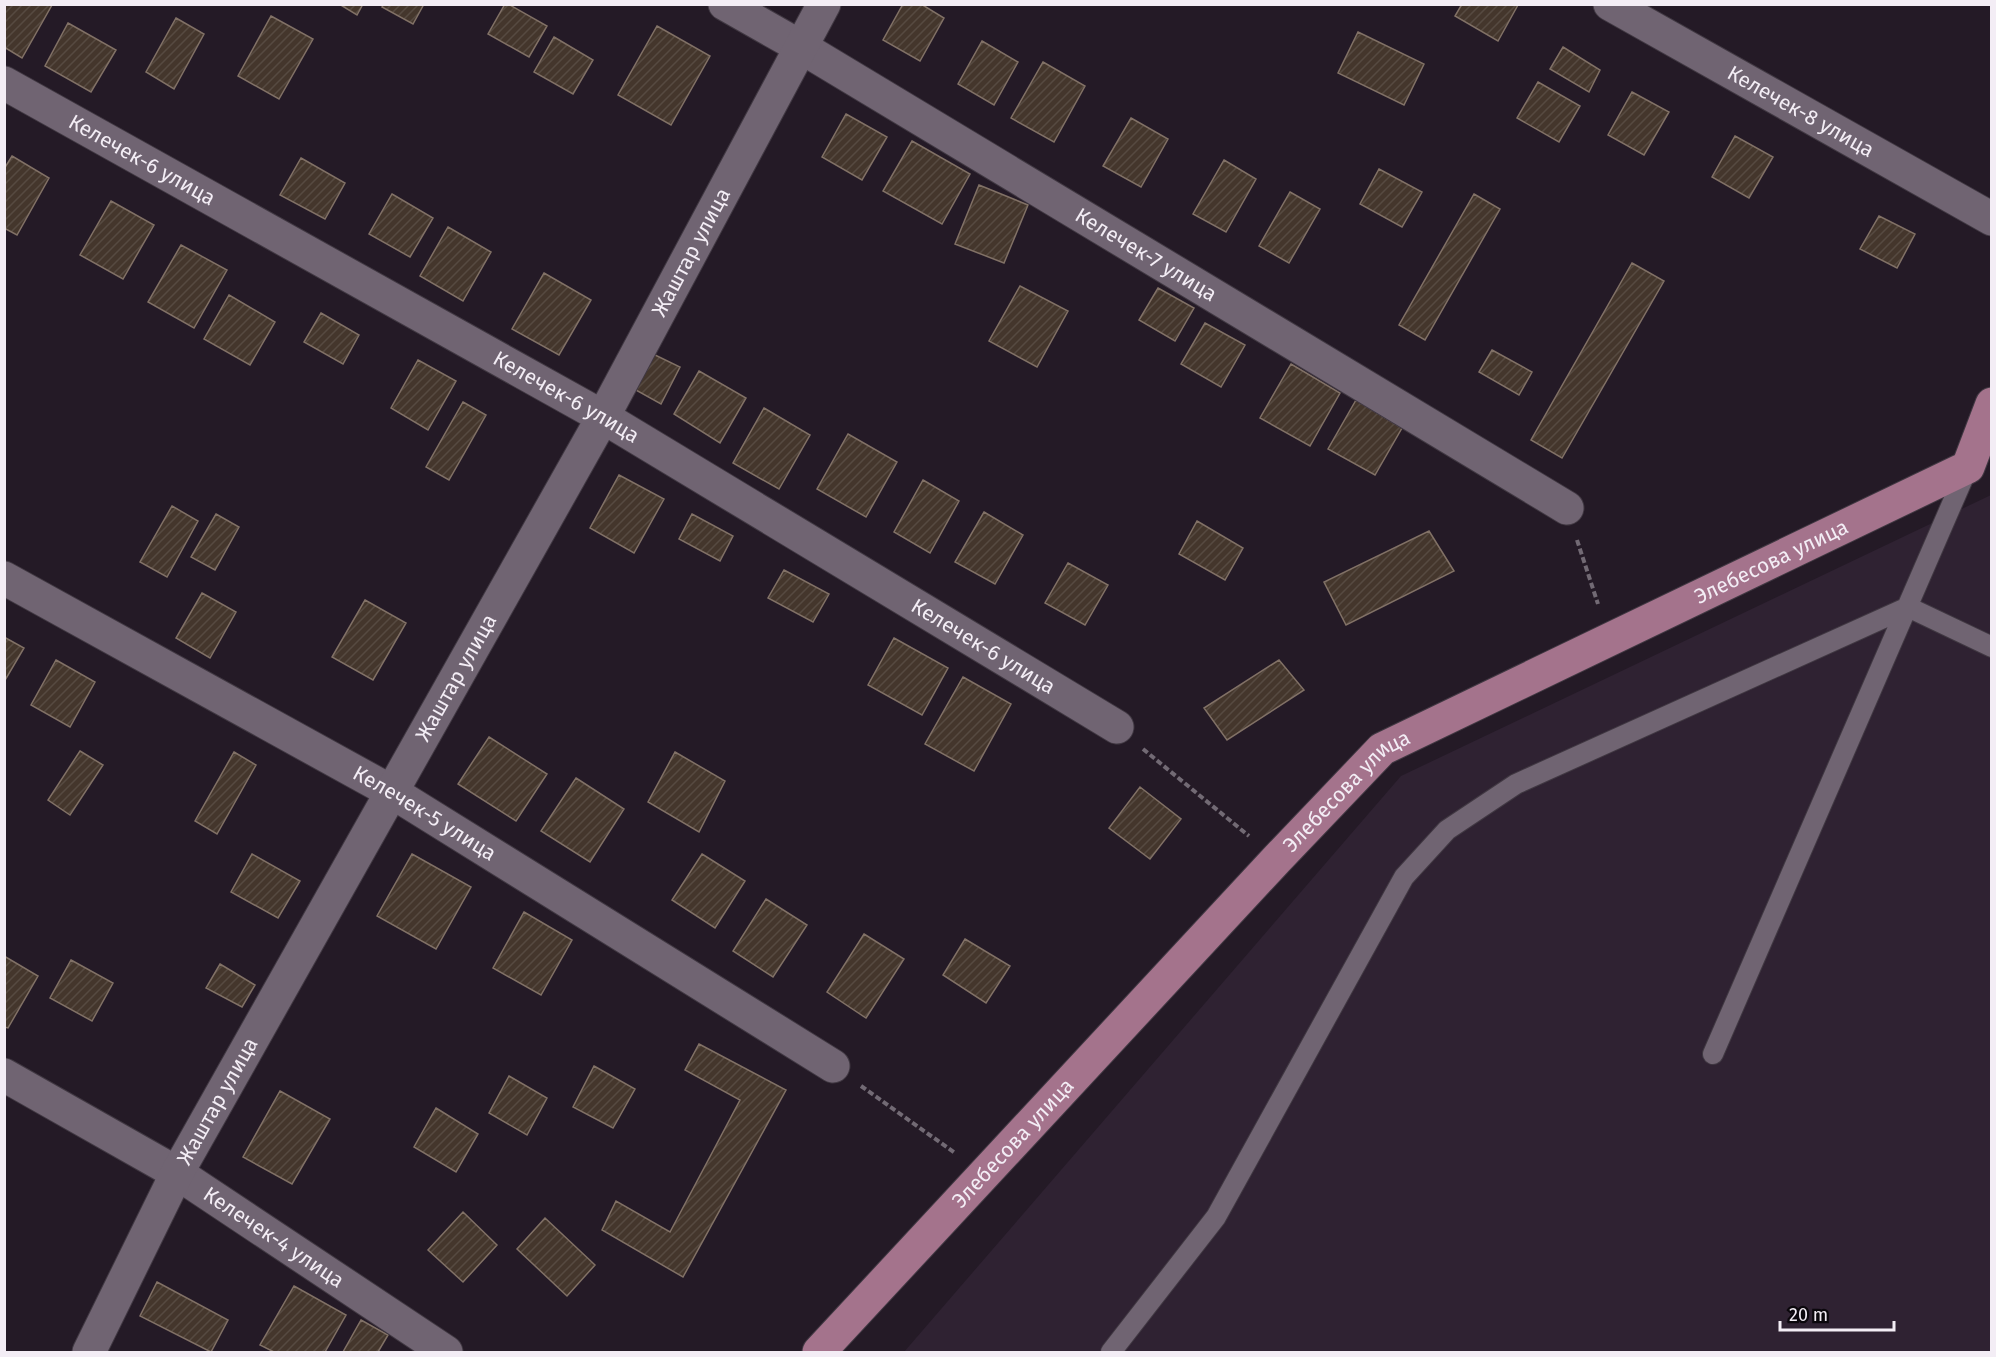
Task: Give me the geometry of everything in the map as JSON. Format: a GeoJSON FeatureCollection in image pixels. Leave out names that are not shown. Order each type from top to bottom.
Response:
{"type":"FeatureCollection","features":[{"type":"Feature","properties":{"kind":"main road"},"geometry":{"type":"LineString","coordinates":[[1968,467],[1992,404]]}},
{"type":"Feature","properties":{"kind":"main road","name":"Элебесова улица"},"geometry":{"type":"LineString","coordinates":[[819,1353],[1277,859],[1382,749],[1968,467]]}},
{"type":"Feature","properties":{"kind":"street","name":"Келечек-7 улица"},"geometry":{"type":"LineString","coordinates":[[725,4],[801,47],[1567,508]]}},
{"type":"Feature","properties":{"kind":"street","name":"Жаштар улица"},"geometry":{"type":"LineString","coordinates":[[89,1353],[177,1173],[603,417],[824,4]]}},
{"type":"Feature","properties":{"kind":"street","name":"Келечек-8 улица"},"geometry":{"type":"LineString","coordinates":[[1610,4],[1992,219]]}},
{"type":"Feature","properties":{"kind":"street","name":"Келечек-6 улица"},"geometry":{"type":"LineString","coordinates":[[4,83],[603,417],[1117,727]]}},
{"type":"Feature","properties":{"kind":"street","name":"Келечек-5 улица"},"geometry":{"type":"LineString","coordinates":[[4,578],[392,792],[833,1066]]}},
{"type":"Feature","properties":{"kind":"street","name":"Келечек-4 улица"},"geometry":{"type":"LineString","coordinates":[[4,1075],[177,1173],[446,1353]]}},
{"type":"Feature","properties":{"kind":"lane"},"geometry":{"type":"LineString","coordinates":[[1713,1054],[1968,467]]}},
{"type":"Feature","properties":{"kind":"lane"},"geometry":{"type":"LineString","coordinates":[[1111,1353],[1216,1217],[1404,877],[1447,830],[1516,784],[1908,607],[1992,647]]}},
{"type":"Feature","properties":{"kind":"path"},"geometry":{"type":"LineString","coordinates":[[1567,508],[1609,639]]}},
{"type":"Feature","properties":{"kind":"path"},"geometry":{"type":"LineString","coordinates":[[1117,727],[1277,859]]}},
{"type":"Feature","properties":{"kind":"path"},"geometry":{"type":"LineString","coordinates":[[833,1066],[984,1174]]}},
{"type":"Feature","properties":{"kind":"shaded area"},"geometry":{"type":"Polygon","coordinates":[[[1991,495],[1991,1352],[904,1352],[1401,776],[1991,495]]]}},
{"type":"Feature","properties":{"kind":"building"},"geometry":{"type":"Polygon","coordinates":[[[4,4],[52,5],[22,58],[4,47],[4,4]]]}},
{"type":"Feature","properties":{"kind":"building"},"geometry":{"type":"Polygon","coordinates":[[[339,4],[363,4],[357,15],[339,4]]]}},
{"type":"Feature","properties":{"kind":"building"},"geometry":{"type":"Polygon","coordinates":[[[384,4],[424,4],[413,24],[382,7],[384,4]]]}},
{"type":"Feature","properties":{"kind":"building"},"geometry":{"type":"Polygon","coordinates":[[[505,4],[547,26],[529,57],[488,34],[505,4]]]}},
{"type":"Feature","properties":{"kind":"building"},"geometry":{"type":"Polygon","coordinates":[[[903,4],[921,4],[944,18],[920,61],[883,40],[903,4]]]}},
{"type":"Feature","properties":{"kind":"building"},"geometry":{"type":"Polygon","coordinates":[[[1462,4],[1518,5],[1498,41],[1455,16],[1462,4]]]}},
{"type":"Feature","properties":{"kind":"building"},"geometry":{"type":"Polygon","coordinates":[[[271,16],[313,39],[279,99],[238,76],[271,16]]]}},
{"type":"Feature","properties":{"kind":"building"},"geometry":{"type":"Polygon","coordinates":[[[176,18],[204,34],[174,89],[146,72],[176,18]]]}},
{"type":"Feature","properties":{"kind":"building"},"geometry":{"type":"Polygon","coordinates":[[[68,23],[116,50],[91,92],[45,66],[68,23]]]}},
{"type":"Feature","properties":{"kind":"building"},"geometry":{"type":"Polygon","coordinates":[[[657,26],[710,56],[671,125],[618,95],[657,26]]]}},
{"type":"Feature","properties":{"kind":"building"},"geometry":{"type":"Polygon","coordinates":[[[1358,32],[1424,64],[1404,105],[1338,73],[1358,32]]]}},
{"type":"Feature","properties":{"kind":"building"},"geometry":{"type":"Polygon","coordinates":[[[554,37],[593,60],[573,94],[534,72],[554,37]]]}},
{"type":"Feature","properties":{"kind":"building"},"geometry":{"type":"Polygon","coordinates":[[[982,41],[1018,62],[994,105],[958,84],[982,41]]]}},
{"type":"Feature","properties":{"kind":"building"},"geometry":{"type":"Polygon","coordinates":[[[1563,47],[1600,70],[1589,92],[1550,69],[1563,47]]]}},
{"type":"Feature","properties":{"kind":"building"},"geometry":{"type":"Polygon","coordinates":[[[1043,62],[1085,86],[1054,142],[1011,118],[1043,62]]]}},
{"type":"Feature","properties":{"kind":"building"},"geometry":{"type":"Polygon","coordinates":[[[1538,82],[1580,106],[1559,142],[1517,118],[1538,82]]]}},
{"type":"Feature","properties":{"kind":"building"},"geometry":{"type":"Polygon","coordinates":[[[1632,92],[1669,112],[1644,155],[1608,135],[1632,92]]]}},
{"type":"Feature","properties":{"kind":"building"},"geometry":{"type":"Polygon","coordinates":[[[846,114],[887,137],[862,180],[822,157],[846,114]]]}},
{"type":"Feature","properties":{"kind":"building"},"geometry":{"type":"Polygon","coordinates":[[[1131,118],[1168,139],[1141,187],[1103,166],[1131,118]]]}},
{"type":"Feature","properties":{"kind":"building"},"geometry":{"type":"Polygon","coordinates":[[[1735,136],[1773,157],[1749,198],[1712,177],[1735,136]]]}},
{"type":"Feature","properties":{"kind":"building"},"geometry":{"type":"Polygon","coordinates":[[[912,141],[970,174],[942,224],[883,191],[912,141]]]}},
{"type":"Feature","properties":{"kind":"building"},"geometry":{"type":"Polygon","coordinates":[[[12,156],[49,178],[17,235],[4,228],[4,169],[12,156]]]}},
{"type":"Feature","properties":{"kind":"building"},"geometry":{"type":"Polygon","coordinates":[[[301,158],[345,183],[325,219],[280,195],[301,158]]]}},
{"type":"Feature","properties":{"kind":"building"},"geometry":{"type":"Polygon","coordinates":[[[1224,160],[1256,179],[1226,232],[1193,214],[1224,160]]]}},
{"type":"Feature","properties":{"kind":"building"},"geometry":{"type":"Polygon","coordinates":[[[1379,169],[1422,192],[1402,227],[1360,204],[1379,169]]]}},
{"type":"Feature","properties":{"kind":"building"},"geometry":{"type":"Polygon","coordinates":[[[979,185],[1028,205],[1004,263],[955,244],[979,185]]]}},
{"type":"Feature","properties":{"kind":"building"},"geometry":{"type":"Polygon","coordinates":[[[1290,192],[1320,209],[1289,263],[1259,246],[1290,192]]]}},
{"type":"Feature","properties":{"kind":"building"},"geometry":{"type":"Polygon","coordinates":[[[392,194],[433,218],[410,257],[369,234],[392,194]]]}},
{"type":"Feature","properties":{"kind":"building"},"geometry":{"type":"Polygon","coordinates":[[[1474,194],[1500,209],[1425,340],[1399,325],[1474,194]]]}},
{"type":"Feature","properties":{"kind":"building"},"geometry":{"type":"Polygon","coordinates":[[[111,201],[154,225],[123,279],[80,255],[111,201]]]}},
{"type":"Feature","properties":{"kind":"building"},"geometry":{"type":"Polygon","coordinates":[[[1879,216],[1915,234],[1897,268],[1860,249],[1879,216]]]}},
{"type":"Feature","properties":{"kind":"building"},"geometry":{"type":"Polygon","coordinates":[[[448,227],[491,252],[463,301],[420,276],[448,227]]]}},
{"type":"Feature","properties":{"kind":"building"},"geometry":{"type":"Polygon","coordinates":[[[181,245],[227,270],[194,328],[148,302],[181,245]]]}},
{"type":"Feature","properties":{"kind":"building"},"geometry":{"type":"Polygon","coordinates":[[[1632,263],[1664,281],[1562,458],[1531,440],[1632,263]]]}},
{"type":"Feature","properties":{"kind":"building"},"geometry":{"type":"Polygon","coordinates":[[[544,273],[591,300],[559,355],[512,329],[544,273]]]}},
{"type":"Feature","properties":{"kind":"building"},"geometry":{"type":"Polygon","coordinates":[[[1020,286],[1068,311],[1037,367],[989,341],[1020,286]]]}},
{"type":"Feature","properties":{"kind":"building"},"geometry":{"type":"Polygon","coordinates":[[[1158,288],[1194,308],[1175,341],[1139,320],[1158,288]]]}},
{"type":"Feature","properties":{"kind":"building"},"geometry":{"type":"Polygon","coordinates":[[[229,295],[275,322],[250,365],[204,339],[229,295]]]}},
{"type":"Feature","properties":{"kind":"building"},"geometry":{"type":"Polygon","coordinates":[[[321,313],[359,335],[343,364],[304,342],[321,313]]]}},
{"type":"Feature","properties":{"kind":"building"},"geometry":{"type":"Polygon","coordinates":[[[1205,323],[1245,345],[1221,387],[1181,364],[1205,323]]]}},
{"type":"Feature","properties":{"kind":"building"},"geometry":{"type":"Polygon","coordinates":[[[1492,350],[1532,372],[1519,395],[1479,372],[1492,350]]]}},
{"type":"Feature","properties":{"kind":"building"},"geometry":{"type":"Polygon","coordinates":[[[653,354],[680,367],[661,404],[634,389],[653,354]]]}},
{"type":"Feature","properties":{"kind":"building"},"geometry":{"type":"Polygon","coordinates":[[[418,360],[456,381],[428,430],[391,408],[418,360]]]}},
{"type":"Feature","properties":{"kind":"building"},"geometry":{"type":"Polygon","coordinates":[[[1291,364],[1340,393],[1310,446],[1260,418],[1291,364]]]}},
{"type":"Feature","properties":{"kind":"building"},"geometry":{"type":"Polygon","coordinates":[[[699,371],[746,398],[720,443],[674,414],[699,371]]]}},
{"type":"Feature","properties":{"kind":"building"},"geometry":{"type":"Polygon","coordinates":[[[1356,400],[1402,428],[1375,475],[1328,449],[1356,400]]]}},
{"type":"Feature","properties":{"kind":"building"},"geometry":{"type":"Polygon","coordinates":[[[463,402],[486,415],[449,480],[426,467],[463,402]]]}},
{"type":"Feature","properties":{"kind":"building"},"geometry":{"type":"Polygon","coordinates":[[[764,408],[810,435],[779,489],[733,463],[764,408]]]}},
{"type":"Feature","properties":{"kind":"building"},"geometry":{"type":"Polygon","coordinates":[[[848,434],[897,462],[866,517],[817,489],[848,434]]]}},
{"type":"Feature","properties":{"kind":"building"},"geometry":{"type":"Polygon","coordinates":[[[619,475],[664,499],[634,553],[590,528],[619,475]]]}},
{"type":"Feature","properties":{"kind":"building"},"geometry":{"type":"Polygon","coordinates":[[[923,480],[959,501],[930,553],[894,532],[923,480]]]}},
{"type":"Feature","properties":{"kind":"building"},"geometry":{"type":"Polygon","coordinates":[[[172,506],[198,521],[167,577],[140,562],[172,506]]]}},
{"type":"Feature","properties":{"kind":"building"},"geometry":{"type":"Polygon","coordinates":[[[984,512],[1023,535],[995,584],[955,562],[984,512]]]}},
{"type":"Feature","properties":{"kind":"building"},"geometry":{"type":"Polygon","coordinates":[[[216,514],[239,527],[215,570],[191,557],[216,514]]]}},
{"type":"Feature","properties":{"kind":"building"},"geometry":{"type":"Polygon","coordinates":[[[692,514],[733,536],[720,561],[679,539],[692,514]]]}},
{"type":"Feature","properties":{"kind":"building"},"geometry":{"type":"Polygon","coordinates":[[[1197,521],[1243,548],[1225,580],[1179,554],[1197,521]]]}},
{"type":"Feature","properties":{"kind":"building"},"geometry":{"type":"Polygon","coordinates":[[[1429,531],[1454,571],[1346,625],[1324,582],[1429,531]]]}},
{"type":"Feature","properties":{"kind":"building"},"geometry":{"type":"Polygon","coordinates":[[[1068,563],[1108,585],[1085,625],[1045,603],[1068,563]]]}},
{"type":"Feature","properties":{"kind":"building"},"geometry":{"type":"Polygon","coordinates":[[[784,570],[829,594],[813,622],[768,598],[784,570]]]}},
{"type":"Feature","properties":{"kind":"building"},"geometry":{"type":"Polygon","coordinates":[[[202,593],[236,612],[210,658],[176,638],[202,593]]]}},
{"type":"Feature","properties":{"kind":"building"},"geometry":{"type":"Polygon","coordinates":[[[365,600],[406,623],[373,680],[332,657],[365,600]]]}},
{"type":"Feature","properties":{"kind":"building"},"geometry":{"type":"Polygon","coordinates":[[[4,637],[24,648],[4,682],[4,637]]]}},
{"type":"Feature","properties":{"kind":"building"},"geometry":{"type":"Polygon","coordinates":[[[894,638],[948,668],[922,715],[868,685],[894,638]]]}},
{"type":"Feature","properties":{"kind":"building"},"geometry":{"type":"Polygon","coordinates":[[[56,660],[95,682],[70,727],[31,705],[56,660]]]}},
{"type":"Feature","properties":{"kind":"building"},"geometry":{"type":"Polygon","coordinates":[[[1279,660],[1304,690],[1227,740],[1204,708],[1279,660]]]}},
{"type":"Feature","properties":{"kind":"building"},"geometry":{"type":"Polygon","coordinates":[[[963,677],[1011,704],[974,771],[925,744],[963,677]]]}},
{"type":"Feature","properties":{"kind":"building"},"geometry":{"type":"Polygon","coordinates":[[[489,737],[547,774],[516,821],[458,784],[489,737]]]}},
{"type":"Feature","properties":{"kind":"building"},"geometry":{"type":"Polygon","coordinates":[[[80,751],[103,765],[70,815],[48,800],[80,751]]]}},
{"type":"Feature","properties":{"kind":"building"},"geometry":{"type":"Polygon","coordinates":[[[234,752],[256,765],[217,834],[195,821],[234,752]]]}},
{"type":"Feature","properties":{"kind":"building"},"geometry":{"type":"Polygon","coordinates":[[[675,752],[725,781],[699,832],[648,802],[675,752]]]}},
{"type":"Feature","properties":{"kind":"building"},"geometry":{"type":"Polygon","coordinates":[[[576,778],[624,809],[590,862],[541,831],[576,778]]]}},
{"type":"Feature","properties":{"kind":"building"},"geometry":{"type":"Polygon","coordinates":[[[1140,787],[1181,819],[1150,859],[1109,828],[1140,787]]]}},
{"type":"Feature","properties":{"kind":"building"},"geometry":{"type":"Polygon","coordinates":[[[252,854],[300,881],[278,918],[231,892],[252,854]]]}},
{"type":"Feature","properties":{"kind":"building"},"geometry":{"type":"Polygon","coordinates":[[[412,854],[471,887],[436,949],[377,916],[412,854]]]}},
{"type":"Feature","properties":{"kind":"building"},"geometry":{"type":"Polygon","coordinates":[[[702,854],[745,881],[715,928],[672,900],[702,854]]]}},
{"type":"Feature","properties":{"kind":"building"},"geometry":{"type":"Polygon","coordinates":[[[766,899],[807,925],[773,977],[733,951],[766,899]]]}},
{"type":"Feature","properties":{"kind":"building"},"geometry":{"type":"Polygon","coordinates":[[[524,912],[572,940],[541,995],[493,968],[524,912]]]}},
{"type":"Feature","properties":{"kind":"building"},"geometry":{"type":"Polygon","coordinates":[[[864,934],[904,959],[866,1018],[827,992],[864,934]]]}},
{"type":"Feature","properties":{"kind":"building"},"geometry":{"type":"Polygon","coordinates":[[[965,939],[1010,966],[986,1003],[943,975],[965,939]]]}},
{"type":"Feature","properties":{"kind":"building"},"geometry":{"type":"Polygon","coordinates":[[[4,956],[38,976],[8,1028],[4,1027],[4,956]]]}},
{"type":"Feature","properties":{"kind":"building"},"geometry":{"type":"Polygon","coordinates":[[[71,960],[113,983],[92,1021],[50,998],[71,960]]]}},
{"type":"Feature","properties":{"kind":"building"},"geometry":{"type":"Polygon","coordinates":[[[220,964],[255,985],[242,1007],[206,988],[220,964]]]}},
{"type":"Feature","properties":{"kind":"building"},"geometry":{"type":"Polygon","coordinates":[[[699,1044],[786,1090],[683,1277],[602,1230],[616,1201],[670,1232],[740,1100],[685,1070],[699,1044]]]}},
{"type":"Feature","properties":{"kind":"building"},"geometry":{"type":"Polygon","coordinates":[[[594,1066],[635,1089],[613,1128],[573,1107],[594,1066]]]}},
{"type":"Feature","properties":{"kind":"building"},"geometry":{"type":"Polygon","coordinates":[[[509,1076],[547,1098],[527,1135],[489,1113],[509,1076]]]}},
{"type":"Feature","properties":{"kind":"building"},"geometry":{"type":"Polygon","coordinates":[[[280,1091],[330,1119],[292,1184],[243,1157],[280,1091]]]}},
{"type":"Feature","properties":{"kind":"building"},"geometry":{"type":"Polygon","coordinates":[[[436,1108],[478,1134],[456,1172],[414,1147],[436,1108]]]}},
{"type":"Feature","properties":{"kind":"building"},"geometry":{"type":"Polygon","coordinates":[[[463,1212],[497,1245],[463,1282],[428,1250],[463,1212]]]}},
{"type":"Feature","properties":{"kind":"building"},"geometry":{"type":"Polygon","coordinates":[[[545,1218],[595,1265],[567,1296],[517,1249],[545,1218]]]}},
{"type":"Feature","properties":{"kind":"building"},"geometry":{"type":"Polygon","coordinates":[[[157,1282],[228,1320],[211,1352],[140,1316],[157,1282]]]}},
{"type":"Feature","properties":{"kind":"building"},"geometry":{"type":"Polygon","coordinates":[[[294,1286],[346,1315],[325,1352],[274,1352],[260,1345],[294,1286]]]}},
{"type":"Feature","properties":{"kind":"building"},"geometry":{"type":"Polygon","coordinates":[[[361,1320],[388,1335],[378,1352],[343,1352],[361,1320]]]}}]}
